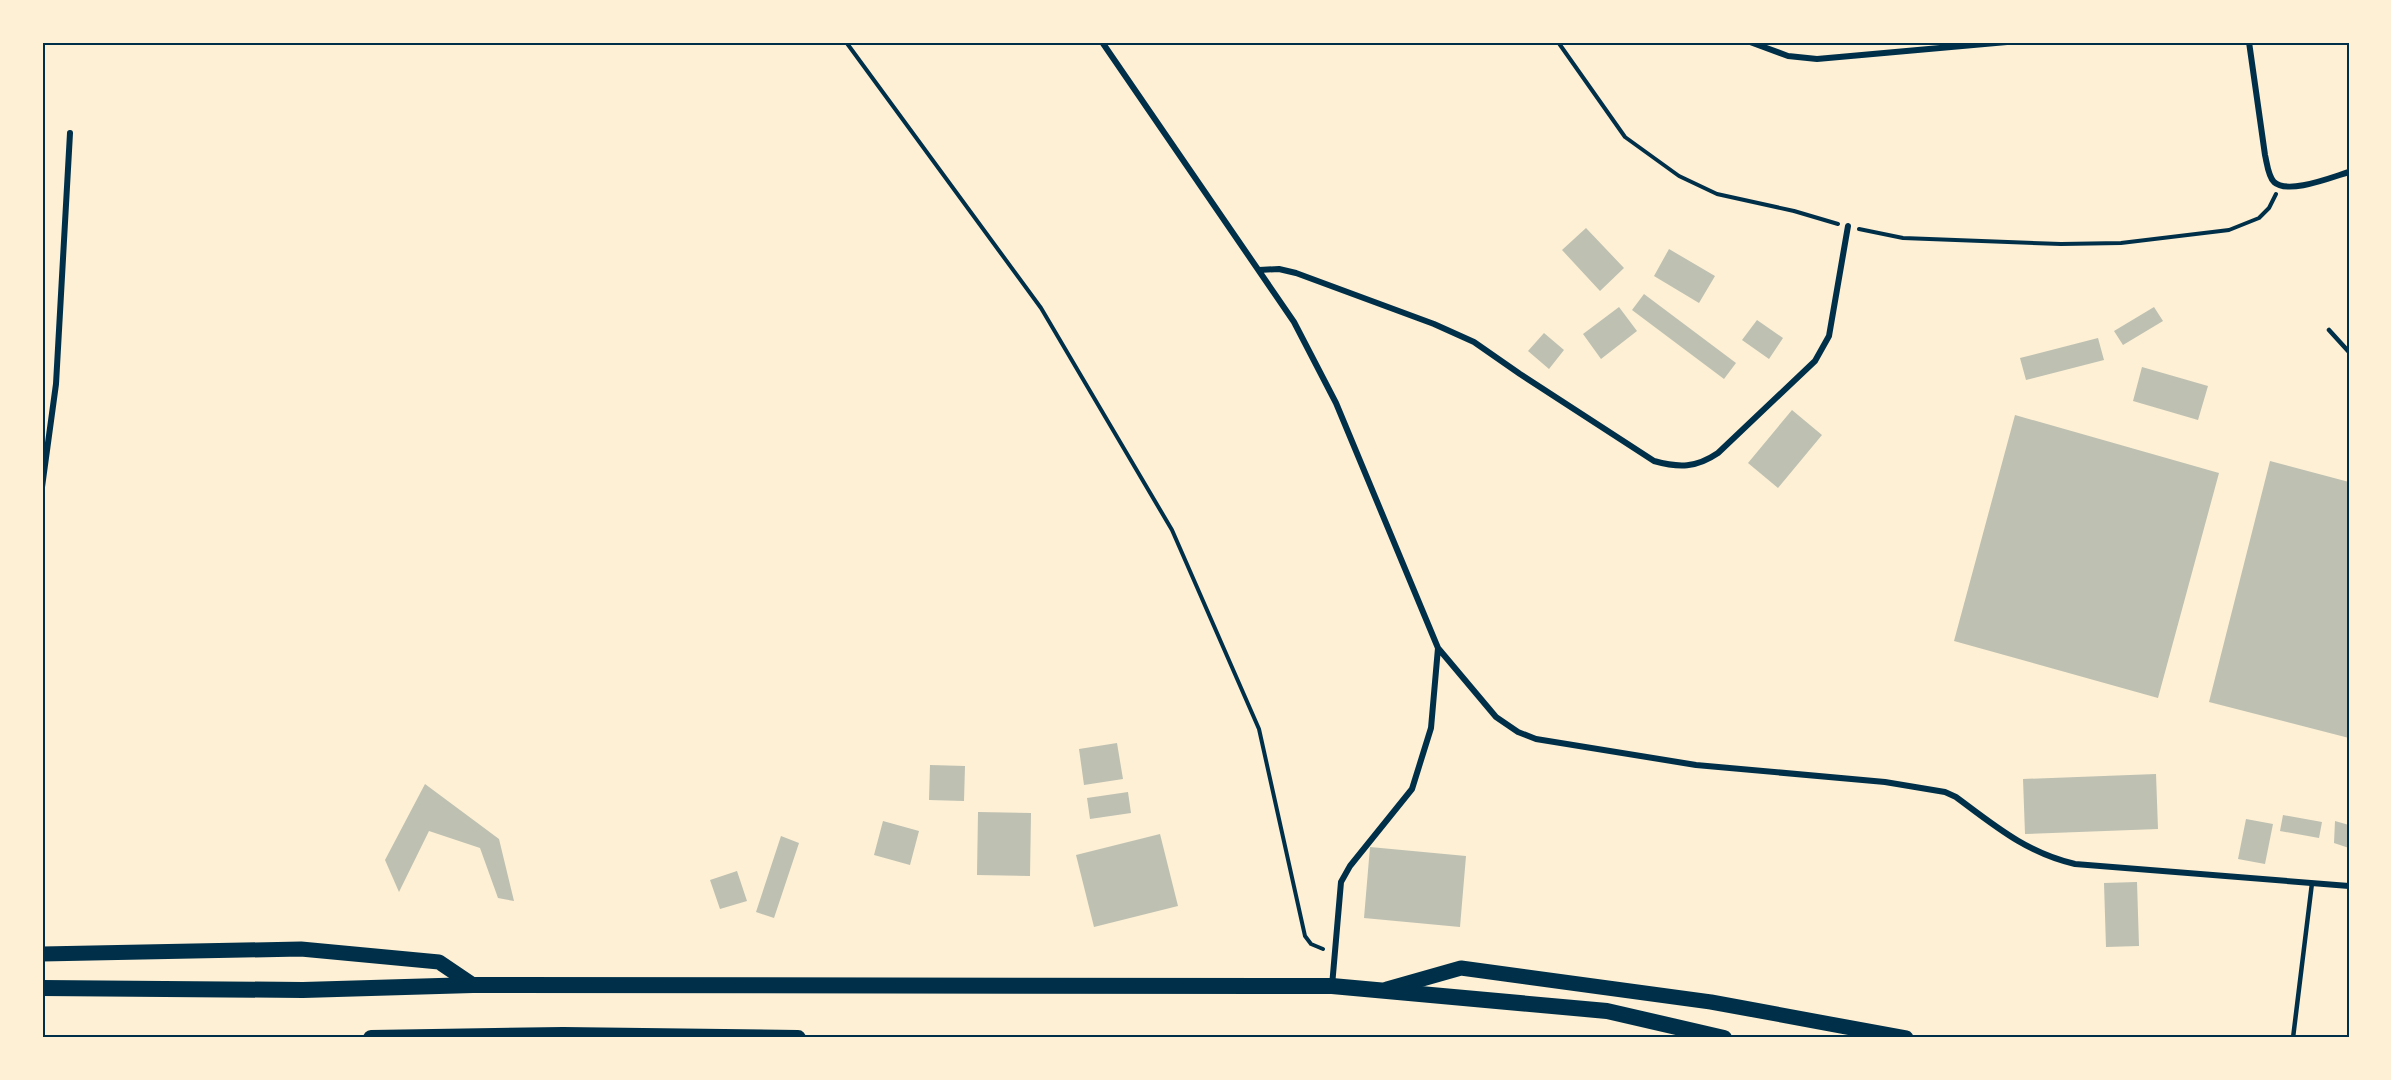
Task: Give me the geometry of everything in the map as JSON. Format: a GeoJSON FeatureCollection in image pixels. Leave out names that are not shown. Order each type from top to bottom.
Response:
{"type":"FeatureCollection","features":[{"type":"Feature","properties":{"kind":"highway"},"geometry":{"type":"LineString","coordinates":[[42,988],[303,990],[473,986],[1332,986],[1607,1011],[1724,1038]]}},
{"type":"Feature","properties":{"kind":"highway"},"geometry":{"type":"LineString","coordinates":[[371,1038],[562,1036],[798,1038]]}},
{"type":"Feature","properties":{"kind":"main road"},"geometry":{"type":"LineString","coordinates":[[42,954],[301,949],[439,962],[473,986]]}},
{"type":"Feature","properties":{"kind":"main road"},"geometry":{"type":"LineString","coordinates":[[1385,990],[1461,968],[1710,1002],[1906,1038]]}},
{"type":"Feature","properties":{"kind":"street"},"geometry":{"type":"LineString","coordinates":[[1102,42],[1294,322],[1336,403],[1438,648],[1496,717],[1518,732],[1536,739],[1696,765],[1885,782],[1945,792],[1956,797],[2020,844],[2050,859],[2075,864],[2349,886]]}},
{"type":"Feature","properties":{"kind":"street"},"geometry":{"type":"LineString","coordinates":[[1750,42],[1788,56],[1817,58],[2007,42]]}},
{"type":"Feature","properties":{"kind":"street"},"geometry":{"type":"LineString","coordinates":[[2249,42],[2269,172],[2274,181],[2281,186],[2297,186],[2349,172]]}},
{"type":"Feature","properties":{"kind":"street"},"geometry":{"type":"LineString","coordinates":[[42,487],[56,384],[70,133]]}},
{"type":"Feature","properties":{"kind":"street"},"geometry":{"type":"LineString","coordinates":[[1259,270],[1279,269],[1296,273],[1434,324],[1474,342],[1654,461],[1674,466],[1689,466],[1705,462],[1718,453],[1815,361],[1829,336],[1848,226]]}},
{"type":"Feature","properties":{"kind":"street"},"geometry":{"type":"LineString","coordinates":[[1332,986],[1341,882],[1350,866],[1412,789],[1431,728],[1438,648]]}},
{"type":"Feature","properties":{"kind":"lane"},"geometry":{"type":"LineString","coordinates":[[2329,330],[2349,352]]}},
{"type":"Feature","properties":{"kind":"lane"},"geometry":{"type":"LineString","coordinates":[[2294,1038],[2312,883]]}},
{"type":"Feature","properties":{"kind":"path"},"geometry":{"type":"LineString","coordinates":[[846,42],[1041,308],[1172,530],[1259,729],[1305,936],[1311,945],[1335,953]]}},
{"type":"Feature","properties":{"kind":"path"},"geometry":{"type":"LineString","coordinates":[[1558,42],[1625,137],[1679,176],[1717,194],[1903,238],[2061,244],[2149,241],[2229,230],[2259,218],[2269,208],[2281,186]]}},
{"type":"Feature","properties":{"kind":"building"},"geometry":{"type":"Polygon","coordinates":[[[1586,228],[1624,268],[1600,291],[1562,250],[1586,228]]]}},
{"type":"Feature","properties":{"kind":"building"},"geometry":{"type":"Polygon","coordinates":[[[1669,249],[1715,276],[1699,303],[1654,276],[1669,249]]]}},
{"type":"Feature","properties":{"kind":"building"},"geometry":{"type":"Polygon","coordinates":[[[1644,294],[1736,363],[1724,379],[1632,310],[1644,294]]]}},
{"type":"Feature","properties":{"kind":"building"},"geometry":{"type":"Polygon","coordinates":[[[1619,307],[1637,331],[1601,359],[1583,334],[1619,307]]]}},
{"type":"Feature","properties":{"kind":"building"},"geometry":{"type":"Polygon","coordinates":[[[2154,307],[2163,321],[2123,345],[2114,331],[2154,307]]]}},
{"type":"Feature","properties":{"kind":"building"},"geometry":{"type":"Polygon","coordinates":[[[1757,320],[1783,338],[1769,359],[1742,340],[1757,320]]]}},
{"type":"Feature","properties":{"kind":"building"},"geometry":{"type":"Polygon","coordinates":[[[1544,333],[1564,350],[1549,369],[1528,351],[1544,333]]]}},
{"type":"Feature","properties":{"kind":"building"},"geometry":{"type":"Polygon","coordinates":[[[2098,338],[2104,360],[2026,380],[2020,358],[2098,338]]]}},
{"type":"Feature","properties":{"kind":"building"},"geometry":{"type":"Polygon","coordinates":[[[2142,367],[2208,386],[2198,420],[2133,401],[2142,367]]]}},
{"type":"Feature","properties":{"kind":"building"},"geometry":{"type":"Polygon","coordinates":[[[1792,410],[1822,435],[1778,488],[1748,463],[1792,410]]]}},
{"type":"Feature","properties":{"kind":"building"},"geometry":{"type":"Polygon","coordinates":[[[2015,415],[2219,473],[2158,698],[1954,641],[2015,415]]]}},
{"type":"Feature","properties":{"kind":"building"},"geometry":{"type":"Polygon","coordinates":[[[2270,461],[2349,482],[2349,738],[2209,702],[2270,461]]]}},
{"type":"Feature","properties":{"kind":"building"},"geometry":{"type":"Polygon","coordinates":[[[1117,743],[1123,779],[1084,785],[1079,749],[1117,743]]]}},
{"type":"Feature","properties":{"kind":"building"},"geometry":{"type":"Polygon","coordinates":[[[930,765],[965,766],[964,801],[929,800],[930,765]]]}},
{"type":"Feature","properties":{"kind":"building"},"geometry":{"type":"Polygon","coordinates":[[[2156,774],[2158,829],[2025,834],[2023,779],[2156,774]]]}},
{"type":"Feature","properties":{"kind":"building"},"geometry":{"type":"Polygon","coordinates":[[[425,784],[499,839],[514,901],[498,898],[480,848],[429,831],[399,892],[385,860],[425,784]]]}},
{"type":"Feature","properties":{"kind":"building"},"geometry":{"type":"Polygon","coordinates":[[[1128,792],[1131,813],[1090,819],[1087,798],[1128,792]]]}},
{"type":"Feature","properties":{"kind":"building"},"geometry":{"type":"Polygon","coordinates":[[[978,812],[1031,813],[1030,876],[977,875],[978,812]]]}},
{"type":"Feature","properties":{"kind":"building"},"geometry":{"type":"Polygon","coordinates":[[[2283,815],[2322,822],[2319,838],[2280,831],[2283,815]]]}},
{"type":"Feature","properties":{"kind":"building"},"geometry":{"type":"Polygon","coordinates":[[[2246,819],[2273,824],[2265,864],[2238,859],[2246,819]]]}},
{"type":"Feature","properties":{"kind":"building"},"geometry":{"type":"Polygon","coordinates":[[[883,821],[919,831],[910,865],[874,855],[883,821]]]}},
{"type":"Feature","properties":{"kind":"building"},"geometry":{"type":"Polygon","coordinates":[[[2335,821],[2349,825],[2349,848],[2334,843],[2335,821]]]}},
{"type":"Feature","properties":{"kind":"building"},"geometry":{"type":"Polygon","coordinates":[[[1160,834],[1178,906],[1094,927],[1076,855],[1160,834]]]}},
{"type":"Feature","properties":{"kind":"building"},"geometry":{"type":"Polygon","coordinates":[[[781,836],[799,843],[774,918],[756,912],[781,836]]]}},
{"type":"Feature","properties":{"kind":"building"},"geometry":{"type":"Polygon","coordinates":[[[1370,847],[1466,856],[1460,927],[1364,918],[1370,847]]]}},
{"type":"Feature","properties":{"kind":"building"},"geometry":{"type":"Polygon","coordinates":[[[737,871],[747,901],[720,909],[710,880],[737,871]]]}},
{"type":"Feature","properties":{"kind":"building"},"geometry":{"type":"Polygon","coordinates":[[[2137,882],[2139,946],[2106,947],[2104,883],[2137,882]]]}}]}
